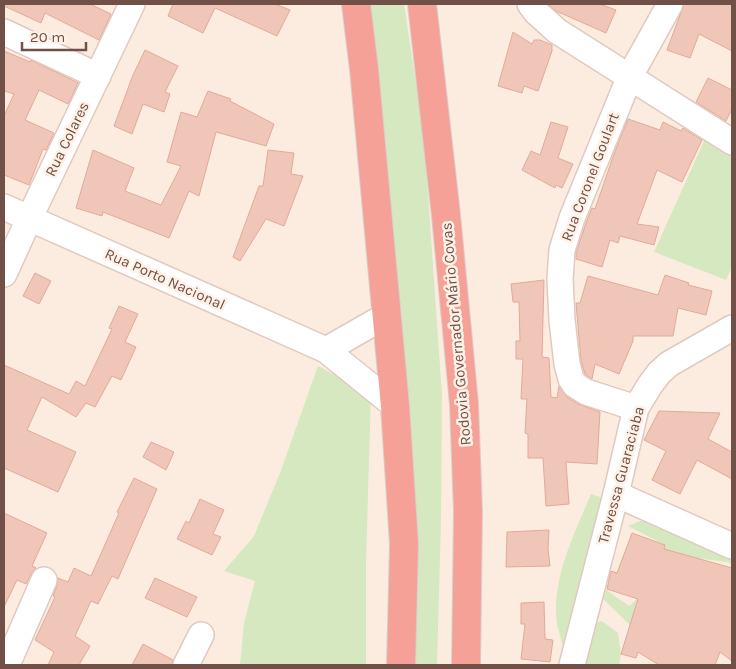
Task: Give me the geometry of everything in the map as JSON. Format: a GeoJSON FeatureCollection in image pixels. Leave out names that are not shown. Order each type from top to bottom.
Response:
{"type":"FeatureCollection","features":[{"type":"Feature","properties":{"kind":"highway"},"geometry":{"type":"LineString","coordinates":[[356,4],[364,69],[395,406],[404,544],[401,665]]}},
{"type":"Feature","properties":{"kind":"highway","name":"Rodovia Governador Mário Covas"},"geometry":{"type":"LineString","coordinates":[[422,4],[446,215],[464,404],[468,512],[466,665]]}},
{"type":"Feature","properties":{"kind":"street","name":"Rua Colares"},"geometry":{"type":"LineString","coordinates":[[4,274],[28,219],[132,4]]}},
{"type":"Feature","properties":{"kind":"street"},"geometry":{"type":"LineString","coordinates":[[530,4],[557,31],[732,142]]}},
{"type":"Feature","properties":{"kind":"street","name":"Rua Coronel Goulart"},"geometry":{"type":"LineString","coordinates":[[636,408],[586,392],[571,379],[564,337],[560,279],[562,250],[572,218],[630,76],[670,4]]}},
{"type":"Feature","properties":{"kind":"street"},"geometry":{"type":"LineString","coordinates":[[4,32],[98,76]]}},
{"type":"Feature","properties":{"kind":"street","name":"Rua Porto Nacional"},"geometry":{"type":"LineString","coordinates":[[4,206],[28,219],[326,350],[395,406]]}},
{"type":"Feature","properties":{"kind":"street"},"geometry":{"type":"LineString","coordinates":[[326,350],[387,316]]}},
{"type":"Feature","properties":{"kind":"street","name":"Travessa Guaraciaba"},"geometry":{"type":"LineString","coordinates":[[572,665],[636,408],[654,379],[669,364],[732,328]]}},
{"type":"Feature","properties":{"kind":"street"},"geometry":{"type":"LineString","coordinates":[[616,494],[732,546]]}},
{"type":"Feature","properties":{"kind":"street"},"geometry":{"type":"LineString","coordinates":[[7,665],[44,580]]}},
{"type":"Feature","properties":{"kind":"street"},"geometry":{"type":"LineString","coordinates":[[186,665],[201,635]]}},
{"type":"Feature","properties":{"kind":"green space"},"geometry":{"type":"Polygon","coordinates":[[[365,4],[404,4],[424,137],[442,395],[437,665],[398,665],[365,4]]]}},
{"type":"Feature","properties":{"kind":"green space"},"geometry":{"type":"Polygon","coordinates":[[[705,139],[732,155],[732,267],[726,280],[654,252],[705,139]]]}},
{"type":"Feature","properties":{"kind":"green space"},"geometry":{"type":"Polygon","coordinates":[[[318,366],[371,394],[366,561],[366,665],[240,665],[244,623],[255,581],[224,571],[254,536],[280,473],[318,366]]]}},
{"type":"Feature","properties":{"kind":"green space"},"geometry":{"type":"Polygon","coordinates":[[[591,494],[603,498],[564,651],[557,624],[557,590],[571,541],[591,494]]]}},
{"type":"Feature","properties":{"kind":"green space"},"geometry":{"type":"Polygon","coordinates":[[[640,521],[667,523],[732,554],[732,564],[677,553],[646,630],[630,625],[603,599],[602,587],[629,606],[642,594],[647,586],[665,545],[628,526],[640,521]]]}},
{"type":"Feature","properties":{"kind":"green space"},"geometry":{"type":"Polygon","coordinates":[[[602,621],[618,633],[621,654],[619,665],[579,665],[590,624],[602,621]]]}},
{"type":"Feature","properties":{"kind":"building"},"geometry":{"type":"Polygon","coordinates":[[[4,4],[90,4],[111,14],[99,40],[45,13],[41,23],[4,6],[4,4]]]}},
{"type":"Feature","properties":{"kind":"building"},"geometry":{"type":"Polygon","coordinates":[[[173,4],[275,4],[290,10],[277,36],[215,8],[203,33],[168,16],[173,4]]]}},
{"type":"Feature","properties":{"kind":"building"},"geometry":{"type":"Polygon","coordinates":[[[548,4],[600,4],[616,10],[606,33],[556,11],[548,4]]]}},
{"type":"Feature","properties":{"kind":"building"},"geometry":{"type":"Polygon","coordinates":[[[684,4],[732,4],[732,51],[699,34],[690,58],[667,50],[684,4]]]}},
{"type":"Feature","properties":{"kind":"building"},"geometry":{"type":"Polygon","coordinates":[[[513,32],[532,44],[534,40],[540,40],[552,45],[552,51],[538,91],[524,86],[522,93],[498,86],[513,32]]]}},
{"type":"Feature","properties":{"kind":"building"},"geometry":{"type":"Polygon","coordinates":[[[145,50],[178,66],[165,92],[170,94],[164,112],[143,104],[132,134],[114,126],[133,75],[145,50]]]}},
{"type":"Feature","properties":{"kind":"building"},"geometry":{"type":"Polygon","coordinates":[[[4,51],[30,62],[31,60],[78,83],[68,104],[39,90],[25,120],[54,133],[46,150],[43,149],[29,185],[4,175],[4,116],[14,94],[4,91],[4,51]]]}},
{"type":"Feature","properties":{"kind":"building"},"geometry":{"type":"Polygon","coordinates":[[[708,78],[732,90],[732,109],[726,121],[696,102],[708,78]]]}},
{"type":"Feature","properties":{"kind":"building"},"geometry":{"type":"Polygon","coordinates":[[[208,91],[231,99],[230,101],[274,124],[266,146],[216,132],[199,196],[189,191],[169,238],[103,212],[102,216],[76,208],[93,150],[134,168],[125,191],[161,205],[181,166],[167,162],[181,112],[197,117],[208,91]]]}},
{"type":"Feature","properties":{"kind":"building"},"geometry":{"type":"Polygon","coordinates":[[[628,119],[660,130],[663,122],[681,131],[683,128],[702,140],[682,182],[657,170],[637,224],[659,227],[654,245],[620,236],[618,243],[610,240],[602,267],[576,259],[576,253],[592,208],[595,209],[628,119]]]}},
{"type":"Feature","properties":{"kind":"building"},"geometry":{"type":"Polygon","coordinates":[[[551,122],[568,127],[558,158],[573,164],[562,188],[556,185],[555,188],[522,170],[531,151],[540,155],[551,122]]]}},
{"type":"Feature","properties":{"kind":"building"},"geometry":{"type":"Polygon","coordinates":[[[268,150],[294,153],[291,174],[303,176],[284,226],[266,219],[240,261],[233,257],[259,186],[263,186],[268,150]]]}},
{"type":"Feature","properties":{"kind":"building"},"geometry":{"type":"Polygon","coordinates":[[[35,273],[51,281],[39,304],[23,296],[35,273]]]}},
{"type":"Feature","properties":{"kind":"building"},"geometry":{"type":"Polygon","coordinates":[[[665,275],[689,283],[688,285],[712,291],[706,315],[678,308],[673,336],[633,336],[633,341],[619,374],[595,364],[592,379],[585,374],[581,361],[576,303],[580,303],[588,276],[658,295],[665,275]]]}},
{"type":"Feature","properties":{"kind":"building"},"geometry":{"type":"Polygon","coordinates":[[[544,280],[542,357],[549,358],[551,397],[557,398],[559,386],[567,397],[578,404],[600,412],[597,464],[566,462],[569,504],[546,506],[543,458],[528,458],[528,434],[525,433],[527,399],[521,399],[523,359],[516,359],[516,341],[520,341],[519,302],[513,302],[511,284],[544,280]]]}},
{"type":"Feature","properties":{"kind":"building"},"geometry":{"type":"Polygon","coordinates":[[[119,306],[138,314],[125,342],[136,347],[121,380],[112,376],[95,407],[86,403],[76,417],[42,397],[27,430],[76,452],[58,492],[4,468],[4,365],[69,394],[76,381],[85,386],[112,329],[109,328],[119,306]]]}},
{"type":"Feature","properties":{"kind":"building"},"geometry":{"type":"Polygon","coordinates":[[[659,411],[720,413],[708,439],[732,452],[732,479],[697,460],[680,494],[652,480],[666,451],[644,440],[659,411]]]}},
{"type":"Feature","properties":{"kind":"building"},"geometry":{"type":"Polygon","coordinates":[[[151,442],[174,452],[166,470],[143,457],[151,442]]]}},
{"type":"Feature","properties":{"kind":"building"},"geometry":{"type":"Polygon","coordinates":[[[134,478],[157,489],[118,579],[112,576],[98,604],[91,601],[75,636],[90,646],[79,665],[48,665],[54,652],[35,640],[55,597],[53,596],[58,578],[68,582],[74,568],[91,576],[119,513],[117,512],[134,478]]]}},
{"type":"Feature","properties":{"kind":"building"},"geometry":{"type":"Polygon","coordinates":[[[200,499],[224,510],[213,534],[221,537],[212,555],[177,539],[186,521],[189,523],[200,499]]]}},
{"type":"Feature","properties":{"kind":"building"},"geometry":{"type":"Polygon","coordinates":[[[4,513],[47,533],[32,566],[36,568],[26,584],[17,580],[4,607],[4,513]]]}},
{"type":"Feature","properties":{"kind":"building"},"geometry":{"type":"Polygon","coordinates":[[[549,530],[550,566],[506,567],[507,532],[549,530]]]}},
{"type":"Feature","properties":{"kind":"building"},"geometry":{"type":"Polygon","coordinates":[[[632,533],[665,545],[664,549],[732,568],[732,661],[720,652],[715,665],[659,665],[638,652],[636,658],[621,654],[638,599],[607,589],[611,571],[617,573],[632,533]]]}},
{"type":"Feature","properties":{"kind":"building"},"geometry":{"type":"Polygon","coordinates":[[[155,578],[197,597],[187,617],[145,598],[155,578]]]}},
{"type":"Feature","properties":{"kind":"building"},"geometry":{"type":"Polygon","coordinates":[[[544,602],[545,639],[553,640],[550,662],[521,659],[525,624],[521,624],[521,603],[544,602]]]}},
{"type":"Feature","properties":{"kind":"building"},"geometry":{"type":"Polygon","coordinates":[[[143,644],[173,660],[172,665],[132,665],[143,644]]]}}]}
